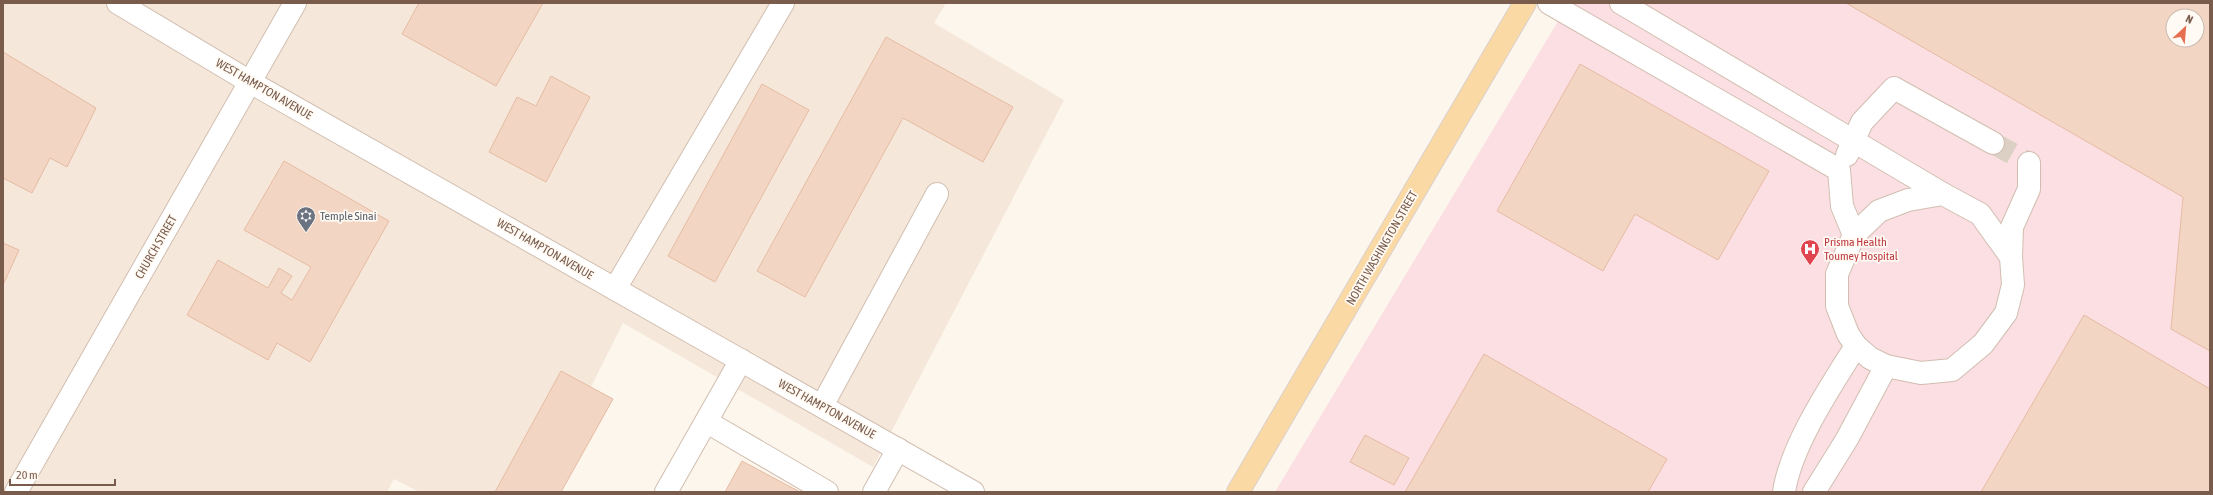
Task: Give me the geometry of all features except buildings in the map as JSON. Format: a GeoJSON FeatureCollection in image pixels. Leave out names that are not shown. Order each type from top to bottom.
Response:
{"type":"FeatureCollection","features":[{"type":"Feature","properties":{"kind":"main road","name":"NORTH WASHINGTON STREET"},"geometry":{"type":"LineString","coordinates":[[1238,492],[1525,3]]}},
{"type":"Feature","properties":{"kind":"street","name":"WEST HAMPTON AVENUE"},"geometry":{"type":"LineString","coordinates":[[118,3],[250,82],[973,492]]}},
{"type":"Feature","properties":{"kind":"street","name":"CHURCH STREET"},"geometry":{"type":"LineString","coordinates":[[16,492],[295,3]]}},
{"type":"Feature","properties":{"kind":"street"},"geometry":{"type":"LineString","coordinates":[[615,289],[783,3]]}},
{"type":"Feature","properties":{"kind":"street"},"geometry":{"type":"LineString","coordinates":[[1550,3],[1840,170]]}},
{"type":"Feature","properties":{"kind":"street"},"geometry":{"type":"LineString","coordinates":[[1621,3],[1854,142],[1980,214],[2011,257]]}},
{"type":"Feature","properties":{"kind":"street"},"geometry":{"type":"LineString","coordinates":[[1854,236],[1842,206],[1840,170],[1862,122],[1894,88],[1994,143]]}},
{"type":"Feature","properties":{"kind":"street"},"geometry":{"type":"LineString","coordinates":[[1943,194],[1908,200],[1879,211],[1854,236],[1837,274],[1837,306],[1848,334],[1856,346],[1870,358],[1886,366],[1921,373],[1952,370],[1983,344],[2006,313],[2013,285],[2011,257],[2012,228],[2029,189],[2029,163]]}},
{"type":"Feature","properties":{"kind":"street"},"geometry":{"type":"LineString","coordinates":[[822,406],[937,194]]}},
{"type":"Feature","properties":{"kind":"street"},"geometry":{"type":"LineString","coordinates":[[1784,492],[1787,472],[1822,400],[1856,346]]}},
{"type":"Feature","properties":{"kind":"street"},"geometry":{"type":"LineString","coordinates":[[666,492],[741,360]]}},
{"type":"Feature","properties":{"kind":"street"},"geometry":{"type":"LineString","coordinates":[[1814,492],[1847,438],[1886,366]]}},
{"type":"Feature","properties":{"kind":"street"},"geometry":{"type":"LineString","coordinates":[[707,422],[827,492]]}},
{"type":"Feature","properties":{"kind":"street"},"geometry":{"type":"LineString","coordinates":[[874,492],[898,449]]}},
{"type":"Feature","properties":{"kind":"shaded area"},"geometry":{"type":"Polygon","coordinates":[[[3,3],[946,3],[934,23],[1064,100],[873,467],[623,323],[538,492],[419,492],[394,479],[387,492],[3,492],[3,3]]]}},
{"type":"Feature","properties":{"kind":"shaded area","name":"Prisma Health Toumey Hospital"},"geometry":{"type":"Polygon","coordinates":[[[1569,3],[2210,3],[2210,492],[1275,492],[1569,3]]]}},
{"type":"Feature","properties":{"kind":"tunnel"},"geometry":{"type":"LineString","coordinates":[[1993,143],[2029,163]]}},
{"type":"Feature","properties":{"kind":"place","name":"Temple Sinai"},"geometry":{"type":"Point","coordinates":[306,233]}},
{"type":"Feature","properties":{"kind":"place","name":"Prisma Health Toumey Hospital"},"geometry":{"type":"Point","coordinates":[1810,266]}}]}
